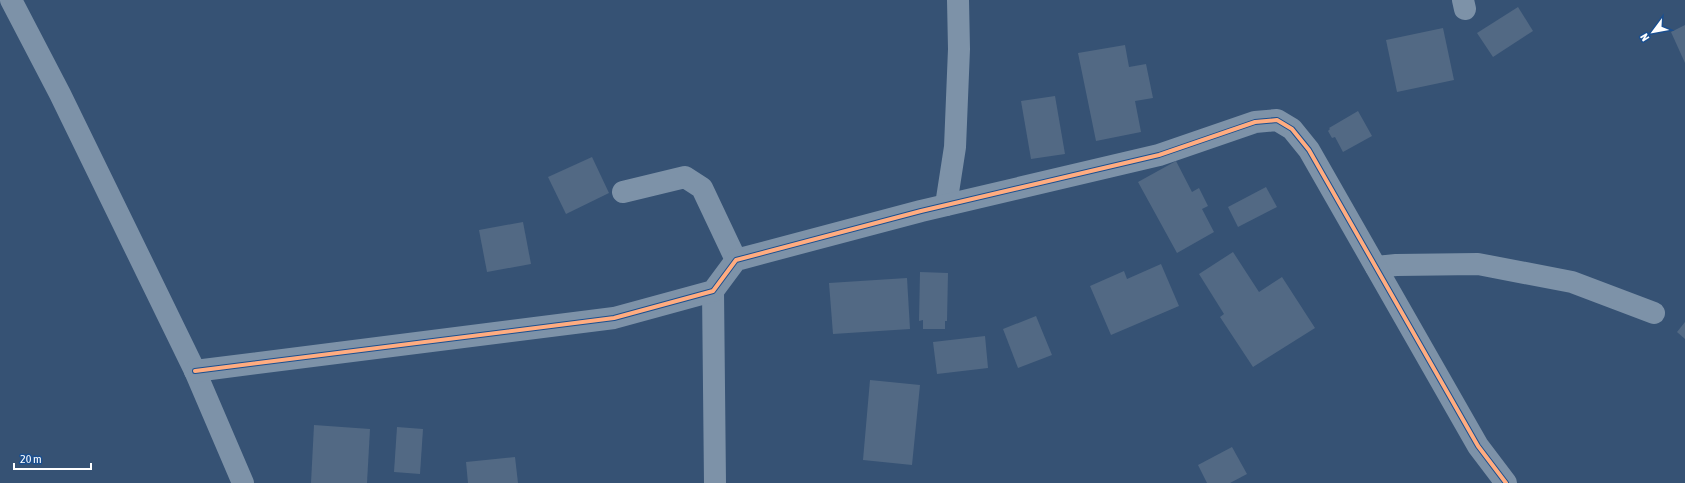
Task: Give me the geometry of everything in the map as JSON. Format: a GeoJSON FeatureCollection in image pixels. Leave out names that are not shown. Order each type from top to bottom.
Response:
{"type":"FeatureCollection","features":[{"type":"Feature","properties":{"kind":"street"},"geometry":{"type":"LineString","coordinates":[[11,0],[60,94],[195,371],[243,483]]}},
{"type":"Feature","properties":{"kind":"street"},"geometry":{"type":"LineString","coordinates":[[946,205],[955,147],[959,49],[958,0]]}},
{"type":"Feature","properties":{"kind":"street"},"geometry":{"type":"LineString","coordinates":[[716,483],[713,291],[736,260],[946,205],[1159,154],[1255,122],[1276,120],[1292,129],[1309,150],[1478,446],[1506,483]]}},
{"type":"Feature","properties":{"kind":"street"},"geometry":{"type":"LineString","coordinates":[[623,192],[684,177],[702,188],[736,260]]}},
{"type":"Feature","properties":{"kind":"street"},"geometry":{"type":"LineString","coordinates":[[1376,267],[1396,265],[1478,264],[1572,282],[1654,313]]}},
{"type":"Feature","properties":{"kind":"street"},"geometry":{"type":"LineString","coordinates":[[195,371],[614,318],[713,291]]}},
{"type":"Feature","properties":{"kind":"building"},"geometry":{"type":"Polygon","coordinates":[[[1518,7],[1533,31],[1493,57],[1477,33],[1518,7]]]}},
{"type":"Feature","properties":{"kind":"building"},"geometry":{"type":"Polygon","coordinates":[[[1685,25],[1685,63],[1671,32],[1685,25]]]}},
{"type":"Feature","properties":{"kind":"building"},"geometry":{"type":"Polygon","coordinates":[[[1443,28],[1454,80],[1397,92],[1386,40],[1443,28]]]}},
{"type":"Feature","properties":{"kind":"building"},"geometry":{"type":"Polygon","coordinates":[[[1125,45],[1129,67],[1146,64],[1153,98],[1135,101],[1141,132],[1096,141],[1078,53],[1125,45]]]}},
{"type":"Feature","properties":{"kind":"building"},"geometry":{"type":"Polygon","coordinates":[[[1055,96],[1065,154],[1031,159],[1021,101],[1055,96]]]}},
{"type":"Feature","properties":{"kind":"building"},"geometry":{"type":"Polygon","coordinates":[[[1358,111],[1372,136],[1343,152],[1335,137],[1332,138],[1328,131],[1330,129],[1329,128],[1358,111]]]}},
{"type":"Feature","properties":{"kind":"building"},"geometry":{"type":"Polygon","coordinates":[[[592,157],[609,193],[566,214],[548,177],[592,157]]]}},
{"type":"Feature","properties":{"kind":"building"},"geometry":{"type":"Polygon","coordinates":[[[1176,161],[1192,192],[1199,188],[1208,206],[1202,209],[1214,232],[1177,253],[1138,182],[1176,161]]]}},
{"type":"Feature","properties":{"kind":"building"},"geometry":{"type":"Polygon","coordinates":[[[1266,187],[1277,207],[1238,227],[1228,207],[1266,187]]]}},
{"type":"Feature","properties":{"kind":"building"},"geometry":{"type":"Polygon","coordinates":[[[523,222],[531,264],[487,272],[479,230],[523,222]]]}},
{"type":"Feature","properties":{"kind":"building"},"geometry":{"type":"Polygon","coordinates":[[[1233,252],[1259,292],[1282,277],[1315,328],[1253,367],[1220,317],[1224,314],[1199,274],[1233,252]]]}},
{"type":"Feature","properties":{"kind":"building"},"geometry":{"type":"Polygon","coordinates":[[[1161,264],[1179,306],[1111,335],[1090,286],[1124,271],[1127,279],[1161,264]]]}},
{"type":"Feature","properties":{"kind":"building"},"geometry":{"type":"Polygon","coordinates":[[[920,272],[948,273],[947,321],[945,321],[945,329],[923,329],[923,320],[919,321],[920,272]]]}},
{"type":"Feature","properties":{"kind":"building"},"geometry":{"type":"Polygon","coordinates":[[[907,278],[910,329],[833,334],[829,283],[907,278]]]}},
{"type":"Feature","properties":{"kind":"building"},"geometry":{"type":"Polygon","coordinates":[[[1036,316],[1052,355],[1018,368],[1003,329],[1036,316]]]}},
{"type":"Feature","properties":{"kind":"building"},"geometry":{"type":"Polygon","coordinates":[[[1685,322],[1685,339],[1677,332],[1685,322]]]}},
{"type":"Feature","properties":{"kind":"building"},"geometry":{"type":"Polygon","coordinates":[[[985,336],[988,368],[937,374],[933,342],[985,336]]]}},
{"type":"Feature","properties":{"kind":"building"},"geometry":{"type":"Polygon","coordinates":[[[870,380],[920,385],[912,465],[863,460],[870,380]]]}},
{"type":"Feature","properties":{"kind":"building"},"geometry":{"type":"Polygon","coordinates":[[[314,425],[370,429],[367,483],[311,483],[314,425]]]}},
{"type":"Feature","properties":{"kind":"building"},"geometry":{"type":"Polygon","coordinates":[[[397,427],[423,429],[420,474],[394,472],[397,427]]]}},
{"type":"Feature","properties":{"kind":"building"},"geometry":{"type":"Polygon","coordinates":[[[1232,447],[1247,474],[1230,483],[1207,483],[1198,465],[1232,447]]]}},
{"type":"Feature","properties":{"kind":"building"},"geometry":{"type":"Polygon","coordinates":[[[515,457],[518,483],[468,483],[466,462],[515,457]]]}},
{"type":"Feature","properties":{"kind":"cycle path"},"geometry":{"type":"LineString","coordinates":[[195,371],[614,318],[713,291],[736,260],[921,211],[1159,155],[1255,122],[1277,120],[1292,129],[1309,150],[1478,446],[1506,483]]}}]}
